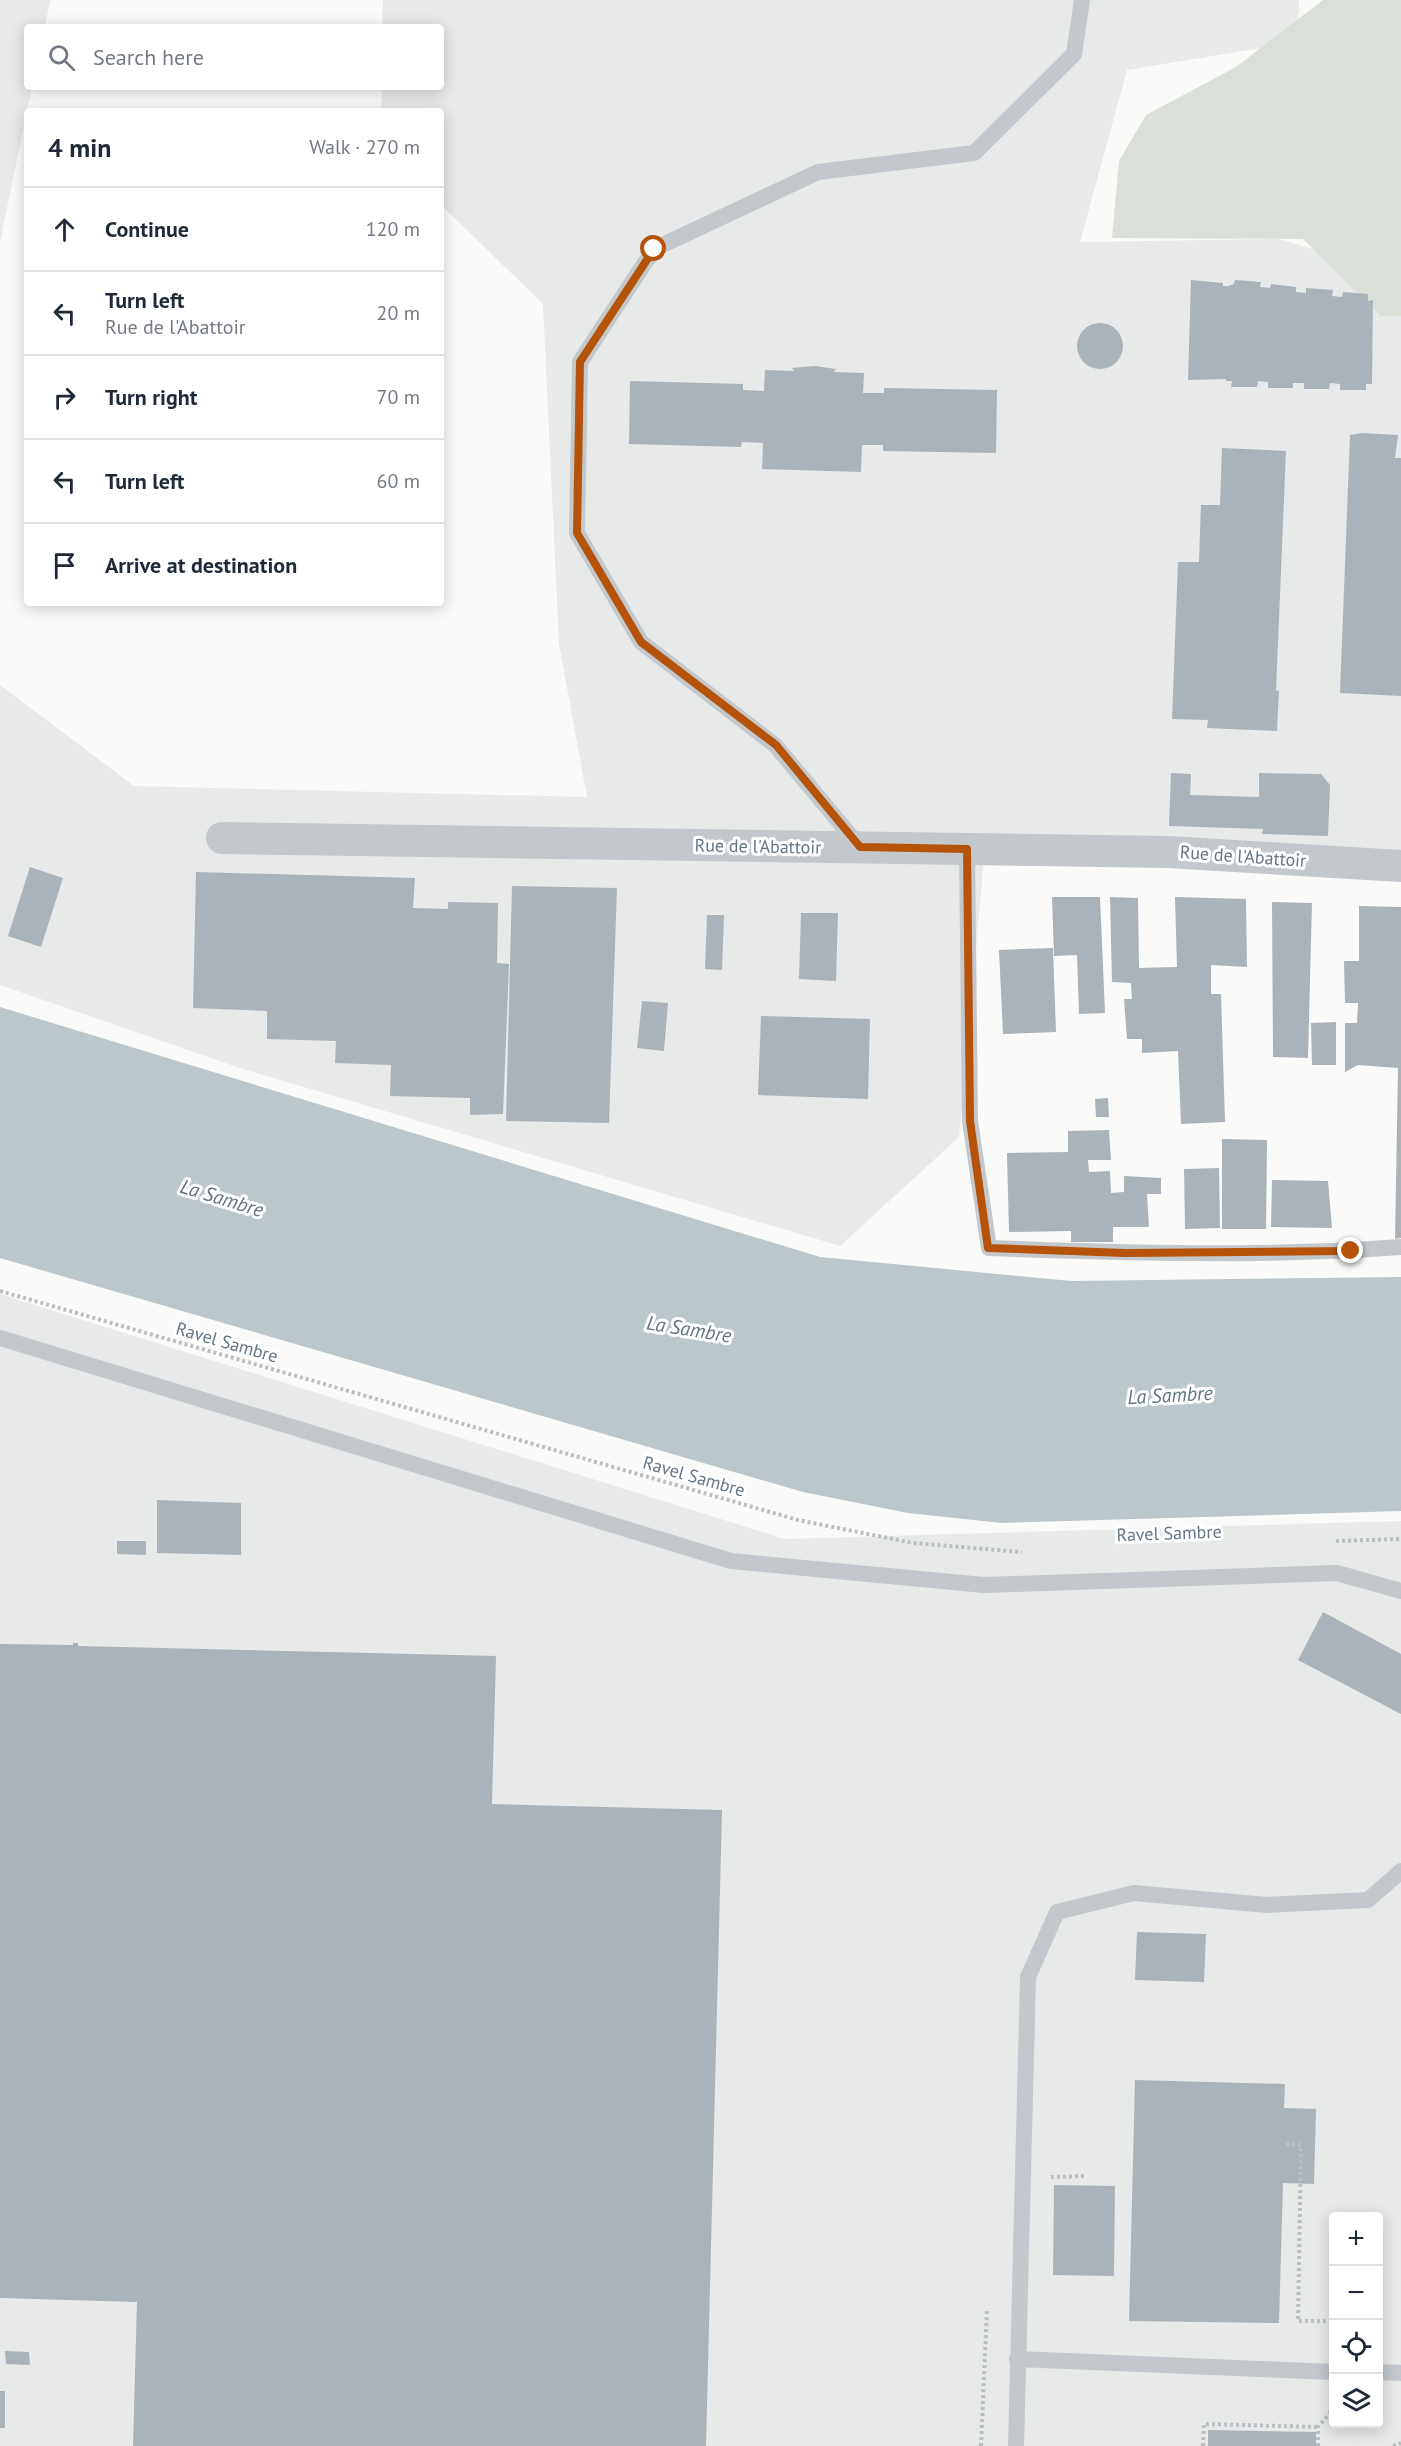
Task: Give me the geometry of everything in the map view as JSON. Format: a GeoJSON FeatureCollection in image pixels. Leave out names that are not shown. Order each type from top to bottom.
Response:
{"type":"FeatureCollection","features":[{"type":"Feature","properties":{"kind":"street","name":"Rue de l'Abattoir"},"geometry":{"type":"LineString","coordinates":[[222,838],[1168,852],[1401,866]]}},
{"type":"Feature","properties":{"kind":"lane"},"geometry":{"type":"LineString","coordinates":[[860,847],[776,745],[641,642],[577,533],[580,362],[654,249],[818,172],[974,153],[1074,54],[1082,0]]}},
{"type":"Feature","properties":{"kind":"lane"},"geometry":{"type":"LineString","coordinates":[[967,849],[970,1121],[988,1248],[1125,1253],[1351,1251],[1401,1247]]}},
{"type":"Feature","properties":{"kind":"lane"},"geometry":{"type":"LineString","coordinates":[[0,1338],[731,1561],[984,1585],[1337,1573],[1401,1591]]}},
{"type":"Feature","properties":{"kind":"lane"},"geometry":{"type":"LineString","coordinates":[[1016,2446],[1028,1977],[1057,1912],[1134,1893],[1268,1905],[1368,1900],[1401,1871]]}},
{"type":"Feature","properties":{"kind":"lane"},"geometry":{"type":"LineString","coordinates":[[1017,2359],[1329,2372]]}},
{"type":"Feature","properties":{"kind":"lane"},"geometry":{"type":"LineString","coordinates":[[1383,2372],[1401,2373]]}},
{"type":"Feature","properties":{"kind":"path","name":"Ravel Sambre"},"geometry":{"type":"LineString","coordinates":[[0,1291],[798,1520],[913,1544],[1024,1552]]}},
{"type":"Feature","properties":{"kind":"path"},"geometry":{"type":"LineString","coordinates":[[1330,1541],[1401,1539]]}},
{"type":"Feature","properties":{"kind":"path"},"geometry":{"type":"LineString","coordinates":[[1286,2144],[1301,2145],[1298,2321],[1329,2321]]}},
{"type":"Feature","properties":{"kind":"path"},"geometry":{"type":"LineString","coordinates":[[1318,2446],[1317,2427],[1329,2414]]}},
{"type":"Feature","properties":{"kind":"path"},"geometry":{"type":"LineString","coordinates":[[1203,2446],[1204,2424],[1317,2427]]}},
{"type":"Feature","properties":{"kind":"path"},"geometry":{"type":"LineString","coordinates":[[1393,2446],[1401,2443]]}},
{"type":"Feature","properties":{"kind":"shaded area"},"geometry":{"type":"Polygon","coordinates":[[[0,0],[50,0],[46,24],[24,24],[24,90],[31,90],[28,108],[24,108],[24,126],[0,242],[0,0]]]}},
{"type":"Feature","properties":{"kind":"shaded area"},"geometry":{"type":"Polygon","coordinates":[[[383,0],[1299,0],[1298,42],[1127,70],[1080,242],[1278,239],[1401,274],[1401,854],[986,837],[959,1137],[840,1246],[240,1068],[0,985],[0,685],[134,786],[587,797],[559,644],[543,304],[444,208],[444,108],[381,108],[382,90],[444,90],[444,24],[382,24],[383,0]]]}},
{"type":"Feature","properties":{"kind":"shaded area"},"geometry":{"type":"Polygon","coordinates":[[[1323,0],[1401,0],[1401,316],[1381,316],[1303,239],[1112,238],[1119,161],[1146,115],[1236,67],[1323,0]]]}},
{"type":"Feature","properties":{"kind":"shaded area"},"geometry":{"type":"Polygon","coordinates":[[[0,1294],[785,1539],[1401,1521],[1401,2446],[0,2446],[0,1294]]]}},
{"type":"Feature","properties":{"kind":"water","name":"La Sambre"},"geometry":{"type":"Polygon","coordinates":[[[0,1007],[820,1257],[1071,1281],[1401,1277],[1401,1511],[1002,1523],[908,1513],[803,1492],[0,1258],[0,1007]]]}},
{"type":"Feature","properties":{"kind":"building"},"geometry":{"type":"Polygon","coordinates":[[[1191,280],[1223,283],[1223,286],[1234,284],[1235,280],[1261,282],[1260,287],[1270,288],[1271,284],[1296,287],[1296,292],[1306,293],[1306,288],[1333,290],[1332,296],[1342,297],[1343,292],[1368,294],[1368,301],[1373,300],[1372,384],[1366,384],[1366,390],[1340,390],[1340,384],[1330,383],[1329,389],[1304,389],[1304,383],[1293,383],[1293,388],[1268,388],[1268,382],[1258,381],[1257,387],[1231,387],[1232,381],[1226,381],[1226,379],[1188,380],[1191,280]]]}},
{"type":"Feature","properties":{"kind":"building"},"geometry":{"type":"Polygon","coordinates":[[[1100,323],[1116,330],[1123,346],[1116,362],[1100,369],[1084,362],[1077,346],[1084,330],[1100,323]]]}},
{"type":"Feature","properties":{"kind":"building"},"geometry":{"type":"Polygon","coordinates":[[[815,366],[836,369],[834,372],[864,373],[863,393],[884,393],[884,388],[997,390],[996,453],[883,451],[883,445],[862,445],[861,472],[762,469],[763,443],[742,442],[741,447],[629,444],[630,381],[743,384],[743,390],[764,391],[765,370],[794,371],[792,368],[815,366]]]}},
{"type":"Feature","properties":{"kind":"building"},"geometry":{"type":"Polygon","coordinates":[[[1362,433],[1398,435],[1395,458],[1401,458],[1401,696],[1340,693],[1350,435],[1362,433]]]}},
{"type":"Feature","properties":{"kind":"building"},"geometry":{"type":"Polygon","coordinates":[[[1222,448],[1286,451],[1276,691],[1279,690],[1277,731],[1207,728],[1208,720],[1172,719],[1178,562],[1199,562],[1201,505],[1220,505],[1222,448]]]}},
{"type":"Feature","properties":{"kind":"building"},"geometry":{"type":"Polygon","coordinates":[[[1171,773],[1191,774],[1190,795],[1259,797],[1259,773],[1321,774],[1330,785],[1328,836],[1262,834],[1263,829],[1169,826],[1171,773]]]}},
{"type":"Feature","properties":{"kind":"building"},"geometry":{"type":"Polygon","coordinates":[[[30,867],[63,878],[41,947],[8,936],[30,867]]]}},
{"type":"Feature","properties":{"kind":"building"},"geometry":{"type":"Polygon","coordinates":[[[196,872],[415,878],[413,908],[448,909],[448,902],[498,903],[497,963],[509,964],[503,1114],[470,1115],[470,1098],[390,1096],[391,1065],[335,1063],[336,1041],[267,1039],[267,1011],[193,1008],[196,872]]]}},
{"type":"Feature","properties":{"kind":"building"},"geometry":{"type":"Polygon","coordinates":[[[512,886],[617,888],[609,1123],[506,1121],[512,886]]]}},
{"type":"Feature","properties":{"kind":"building"},"geometry":{"type":"Polygon","coordinates":[[[1052,897],[1100,897],[1105,1013],[1079,1014],[1077,955],[1054,956],[1052,897]]]}},
{"type":"Feature","properties":{"kind":"building"},"geometry":{"type":"Polygon","coordinates":[[[1110,897],[1138,898],[1139,968],[1177,967],[1175,897],[1246,899],[1247,967],[1211,965],[1211,994],[1221,994],[1225,1122],[1181,1124],[1178,1051],[1142,1053],[1142,1039],[1127,1039],[1124,999],[1132,999],[1131,983],[1112,982],[1110,897]]]}},
{"type":"Feature","properties":{"kind":"building"},"geometry":{"type":"Polygon","coordinates":[[[1272,902],[1312,903],[1308,1058],[1273,1057],[1272,902]]]}},
{"type":"Feature","properties":{"kind":"building"},"geometry":{"type":"Polygon","coordinates":[[[1359,906],[1401,907],[1401,1238],[1395,1239],[1398,1068],[1358,1065],[1345,1072],[1345,1023],[1357,1023],[1358,1003],[1345,1003],[1344,961],[1359,961],[1359,906]]]}},
{"type":"Feature","properties":{"kind":"building"},"geometry":{"type":"Polygon","coordinates":[[[801,913],[838,913],[836,981],[799,979],[801,913]]]}},
{"type":"Feature","properties":{"kind":"building"},"geometry":{"type":"Polygon","coordinates":[[[707,915],[724,915],[722,970],[705,969],[707,915]]]}},
{"type":"Feature","properties":{"kind":"building"},"geometry":{"type":"Polygon","coordinates":[[[1053,948],[1056,1032],[1003,1034],[999,950],[1053,948]]]}},
{"type":"Feature","properties":{"kind":"building"},"geometry":{"type":"Polygon","coordinates":[[[642,1001],[668,1003],[664,1051],[637,1048],[642,1001]]]}},
{"type":"Feature","properties":{"kind":"building"},"geometry":{"type":"Polygon","coordinates":[[[761,1016],[870,1019],[868,1099],[758,1095],[761,1016]]]}},
{"type":"Feature","properties":{"kind":"building"},"geometry":{"type":"Polygon","coordinates":[[[1336,1022],[1336,1065],[1312,1065],[1311,1023],[1336,1022]]]}},
{"type":"Feature","properties":{"kind":"building"},"geometry":{"type":"Polygon","coordinates":[[[1108,1098],[1109,1117],[1096,1117],[1095,1099],[1108,1098]]]}},
{"type":"Feature","properties":{"kind":"building"},"geometry":{"type":"Polygon","coordinates":[[[1109,1130],[1111,1160],[1088,1160],[1089,1172],[1110,1171],[1111,1193],[1124,1192],[1124,1176],[1161,1178],[1161,1194],[1147,1194],[1149,1227],[1113,1227],[1113,1242],[1071,1242],[1071,1231],[1009,1232],[1007,1153],[1068,1152],[1068,1131],[1109,1130]]]}},
{"type":"Feature","properties":{"kind":"building"},"geometry":{"type":"Polygon","coordinates":[[[1222,1139],[1267,1140],[1266,1229],[1222,1229],[1222,1139]]]}},
{"type":"Feature","properties":{"kind":"building"},"geometry":{"type":"Polygon","coordinates":[[[1219,1168],[1220,1228],[1185,1229],[1184,1169],[1219,1168]]]}},
{"type":"Feature","properties":{"kind":"building"},"geometry":{"type":"Polygon","coordinates":[[[1272,1180],[1328,1181],[1332,1228],[1271,1227],[1272,1180]]]}},
{"type":"Feature","properties":{"kind":"building"},"geometry":{"type":"Polygon","coordinates":[[[157,1500],[241,1503],[241,1555],[157,1553],[157,1500]]]}},
{"type":"Feature","properties":{"kind":"building"},"geometry":{"type":"Polygon","coordinates":[[[117,1541],[146,1541],[146,1555],[117,1554],[117,1541]]]}},
{"type":"Feature","properties":{"kind":"building"},"geometry":{"type":"Polygon","coordinates":[[[1323,1612],[1401,1654],[1401,1714],[1298,1660],[1323,1612]]]}},
{"type":"Feature","properties":{"kind":"building"},"geometry":{"type":"Polygon","coordinates":[[[73,1643],[78,1643],[78,1646],[496,1656],[492,1804],[722,1810],[706,2446],[133,2446],[137,2302],[0,2298],[0,1644],[73,1645],[73,1643]]]}},
{"type":"Feature","properties":{"kind":"building"},"geometry":{"type":"Polygon","coordinates":[[[1137,1932],[1206,1934],[1204,1982],[1135,1980],[1137,1932]]]}},
{"type":"Feature","properties":{"kind":"building"},"geometry":{"type":"Polygon","coordinates":[[[1135,2080],[1285,2084],[1284,2108],[1316,2109],[1314,2184],[1283,2183],[1279,2323],[1129,2321],[1135,2080]]]}},
{"type":"Feature","properties":{"kind":"building"},"geometry":{"type":"Polygon","coordinates":[[[1054,2185],[1115,2186],[1114,2276],[1053,2275],[1054,2185]]]}},
{"type":"Feature","properties":{"kind":"building"},"geometry":{"type":"Polygon","coordinates":[[[5,2351],[29,2352],[30,2365],[6,2364],[5,2351]]]}},
{"type":"Feature","properties":{"kind":"building"},"geometry":{"type":"Polygon","coordinates":[[[0,2391],[5,2391],[5,2428],[0,2428],[0,2391]]]}},
{"type":"Feature","properties":{"kind":"building"},"geometry":{"type":"Polygon","coordinates":[[[1208,2430],[1316,2432],[1316,2446],[1208,2446],[1208,2430]]]}},
{"type":"Feature","properties":{"kind":"route"},"geometry":{"type":"LineString","coordinates":[[654,249],[580,362],[577,533],[641,642],[776,745],[860,847],[967,849],[970,1121],[988,1248],[1125,1253],[1351,1251]]}}]}
